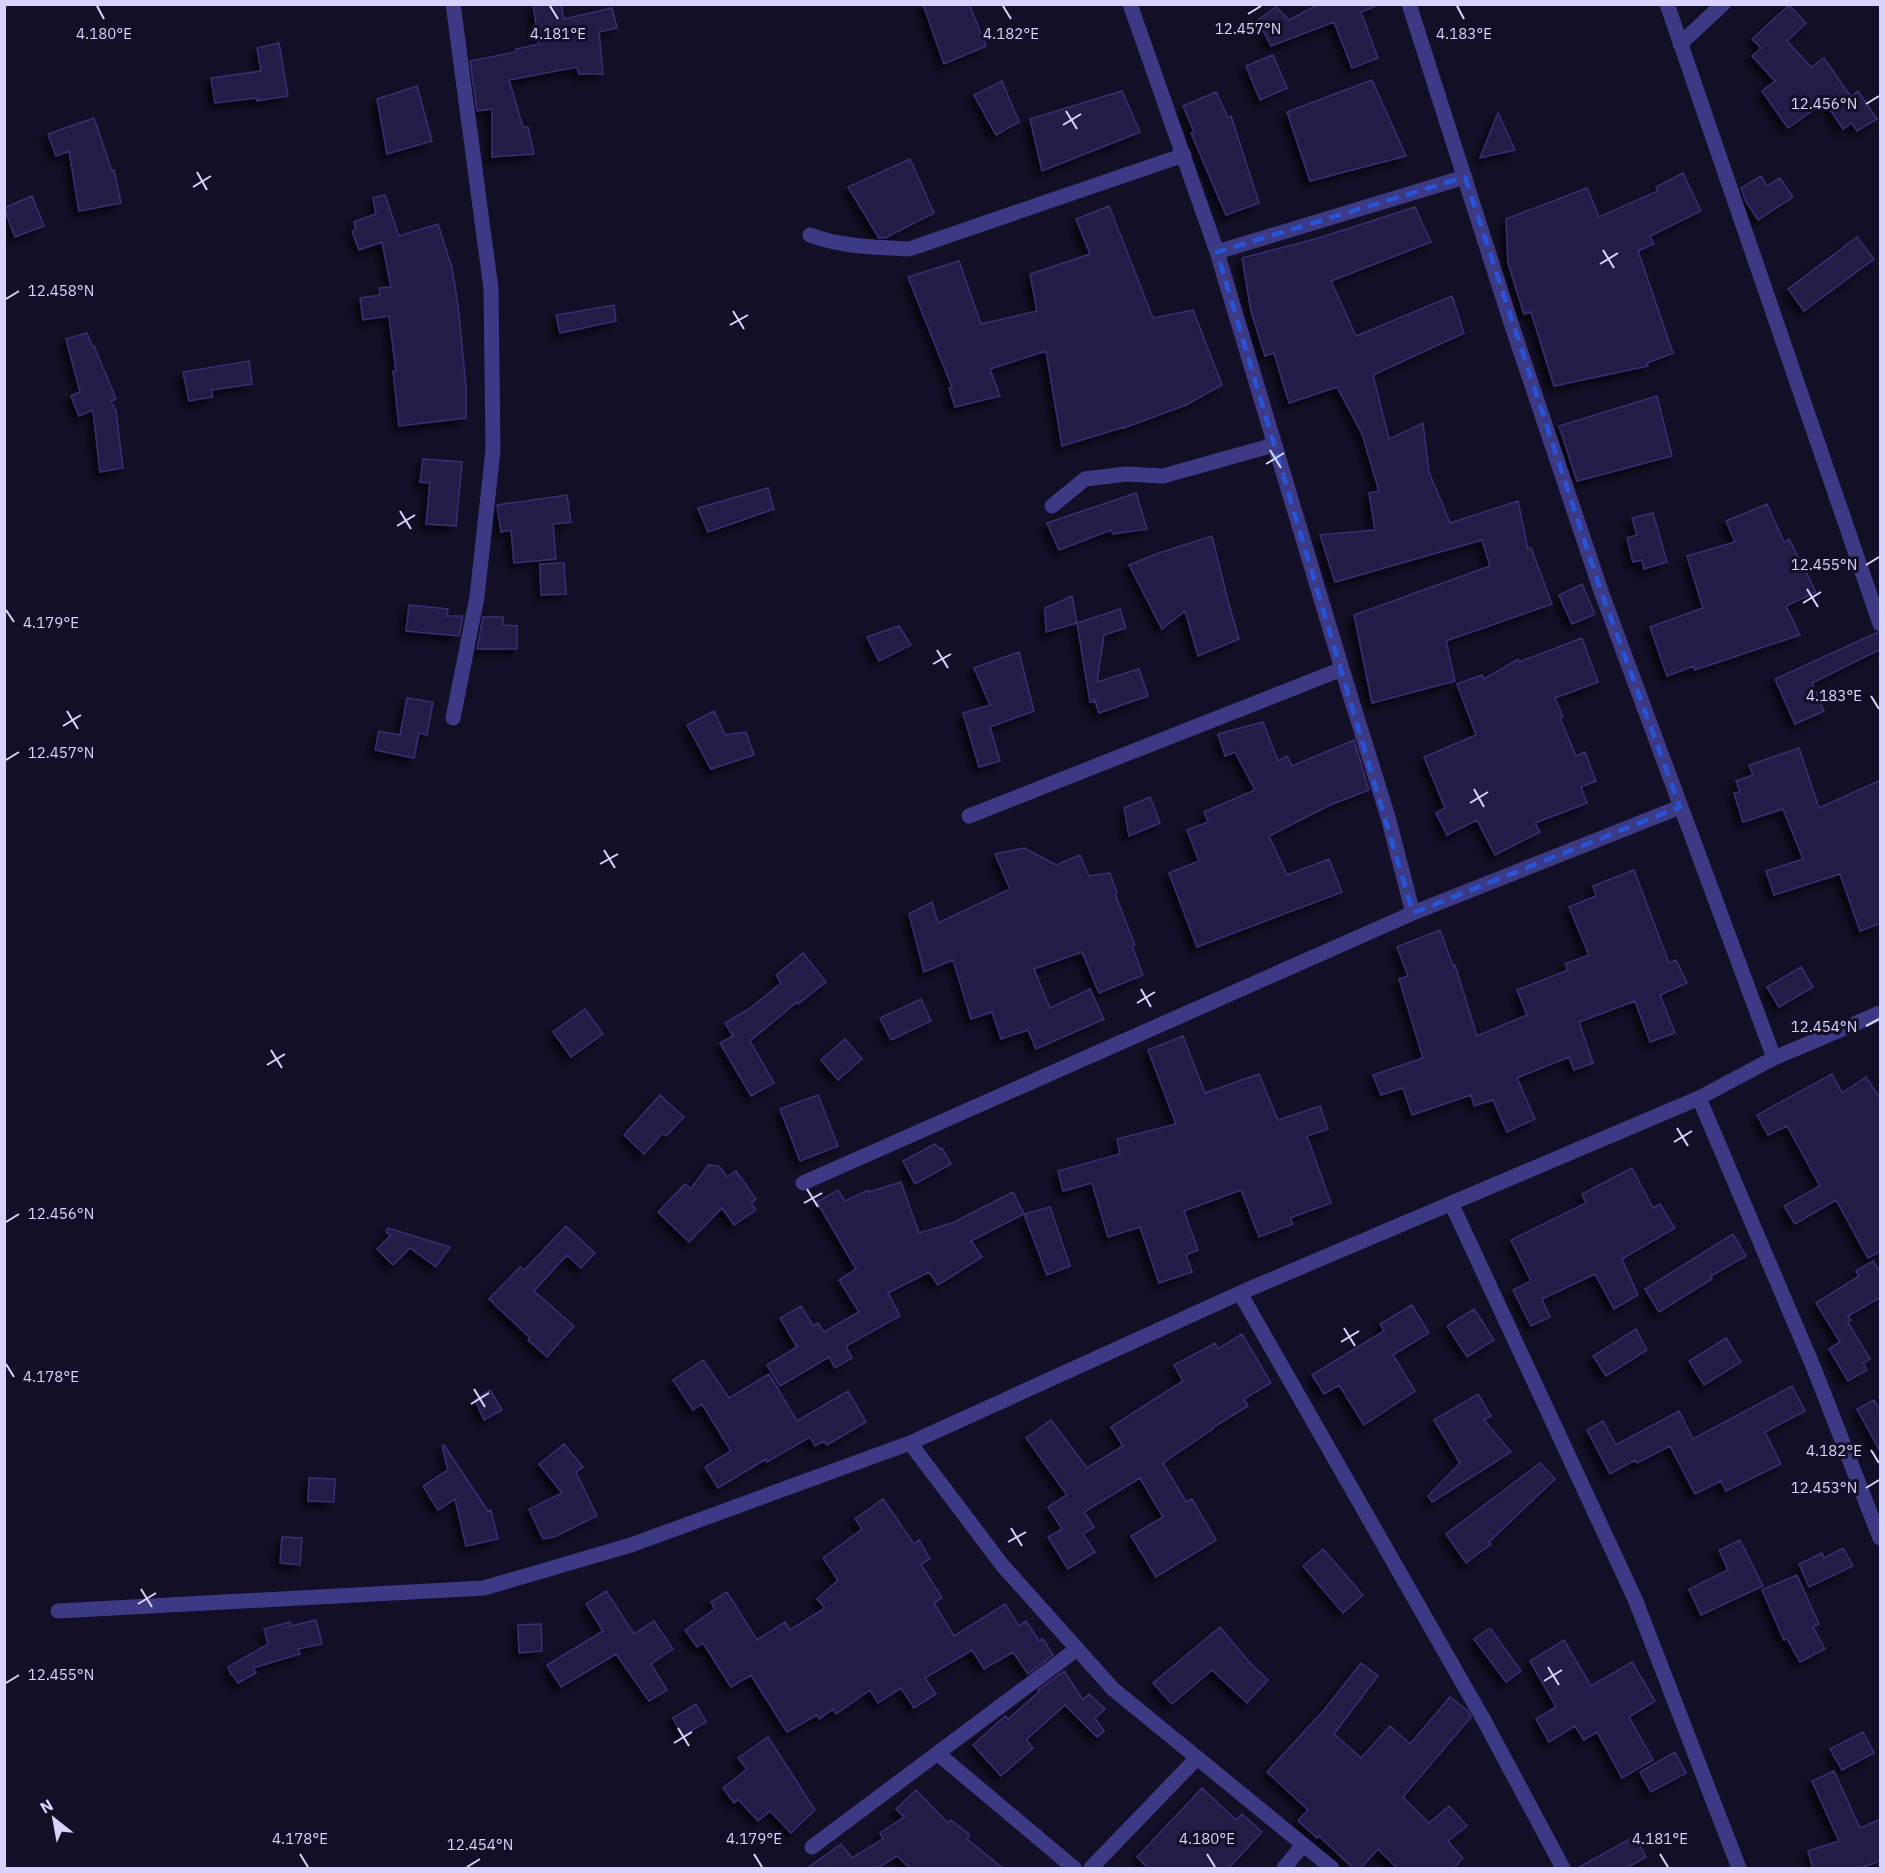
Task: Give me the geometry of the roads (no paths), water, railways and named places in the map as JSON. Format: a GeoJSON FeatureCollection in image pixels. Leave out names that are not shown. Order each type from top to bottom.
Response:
{"type":"FeatureCollection","features":[{"type":"Feature","properties":{"kind":"street"},"geometry":{"type":"LineString","coordinates":[[453,4],[491,288],[494,450],[477,597],[453,718]]}},
{"type":"Feature","properties":{"kind":"street"},"geometry":{"type":"LineString","coordinates":[[1130,4],[1217,252],[1388,817],[1413,913]]}},
{"type":"Feature","properties":{"kind":"street"},"geometry":{"type":"LineString","coordinates":[[1409,4],[1510,323],[1602,594],[1774,1058]]}},
{"type":"Feature","properties":{"kind":"street"},"geometry":{"type":"LineString","coordinates":[[1667,4],[1881,624]]}},
{"type":"Feature","properties":{"kind":"street"},"geometry":{"type":"LineString","coordinates":[[1680,44],[1723,4]]}},
{"type":"Feature","properties":{"kind":"street"},"geometry":{"type":"LineString","coordinates":[[810,235],[838,243],[909,249],[1184,155]]}},
{"type":"Feature","properties":{"kind":"street"},"geometry":{"type":"LineString","coordinates":[[1217,252],[1465,177]]}},
{"type":"Feature","properties":{"kind":"street"},"geometry":{"type":"LineString","coordinates":[[1052,506],[1085,479],[1126,474],[1163,476],[1274,445]]}},
{"type":"Feature","properties":{"kind":"street"},"geometry":{"type":"LineString","coordinates":[[969,816],[1342,669]]}},
{"type":"Feature","properties":{"kind":"street"},"geometry":{"type":"LineString","coordinates":[[802,1183],[1413,913],[1680,807]]}},
{"type":"Feature","properties":{"kind":"street"},"geometry":{"type":"LineString","coordinates":[[58,1611],[484,1588],[631,1545],[910,1443],[1240,1293],[1700,1098],[1774,1058],[1881,1013]]}},
{"type":"Feature","properties":{"kind":"street"},"geometry":{"type":"LineString","coordinates":[[1700,1098],[1823,1391],[1881,1538]]}},
{"type":"Feature","properties":{"kind":"street"},"geometry":{"type":"LineString","coordinates":[[1452,1204],[1635,1599],[1739,1869]]}},
{"type":"Feature","properties":{"kind":"street"},"geometry":{"type":"LineString","coordinates":[[1240,1293],[1486,1724],[1563,1869]]}},
{"type":"Feature","properties":{"kind":"street"},"geometry":{"type":"LineString","coordinates":[[910,1443],[1003,1566],[1113,1689],[1332,1869]]}},
{"type":"Feature","properties":{"kind":"street"},"geometry":{"type":"LineString","coordinates":[[812,1847],[1077,1649]]}},
{"type":"Feature","properties":{"kind":"street"},"geometry":{"type":"LineString","coordinates":[[937,1753],[1074,1869]]}},
{"type":"Feature","properties":{"kind":"street"},"geometry":{"type":"LineString","coordinates":[[1091,1869],[1197,1758]]}},
{"type":"Feature","properties":{"kind":"street"},"geometry":{"type":"LineString","coordinates":[[1284,1869],[1303,1845]]}}]}
